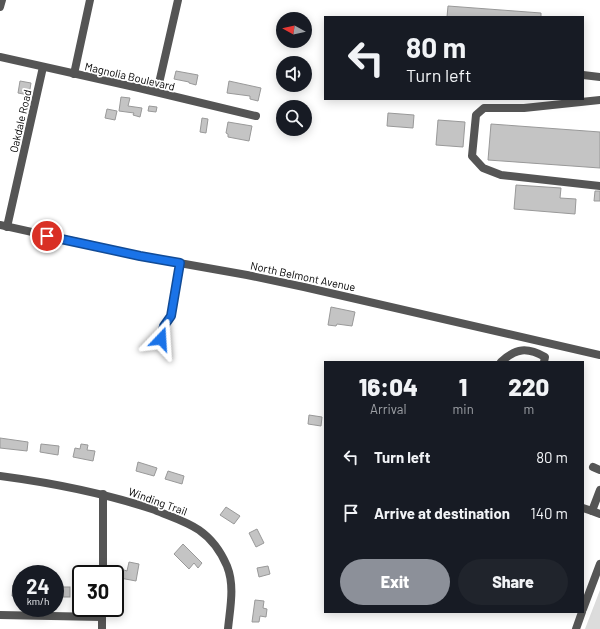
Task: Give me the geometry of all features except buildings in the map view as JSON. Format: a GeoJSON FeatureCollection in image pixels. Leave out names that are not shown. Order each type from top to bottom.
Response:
{"type":"FeatureCollection","features":[{"type":"Feature","properties":{"kind":"street"},"geometry":{"type":"LineString","coordinates":[[0,7],[2,0]]}},
{"type":"Feature","properties":{"kind":"street"},"geometry":{"type":"LineString","coordinates":[[157,92],[178,0]]}},
{"type":"Feature","properties":{"kind":"street"},"geometry":{"type":"LineString","coordinates":[[74,74],[89,3]]}},
{"type":"Feature","properties":{"kind":"street","name":"Magnolia Boulevard"},"geometry":{"type":"LineString","coordinates":[[0,57],[256,116]]}},
{"type":"Feature","properties":{"kind":"street","name":"Oakdale Road"},"geometry":{"type":"LineString","coordinates":[[4,226],[43,67]]}},
{"type":"Feature","properties":{"kind":"street"},"geometry":{"type":"LineString","coordinates":[[584,76],[600,77]]}},
{"type":"Feature","properties":{"kind":"street"},"geometry":{"type":"LineString","coordinates":[[600,100],[524,108],[484,108],[476,115],[472,156],[483,168],[500,175],[600,186]]}},
{"type":"Feature","properties":{"kind":"street","name":"North Belmont Avenue"},"geometry":{"type":"LineString","coordinates":[[4,226],[140,256],[290,284],[600,355]]}},
{"type":"Feature","properties":{"kind":"street"},"geometry":{"type":"LineString","coordinates":[[161,339],[164,326],[171,316],[180,263]]}},
{"type":"Feature","properties":{"kind":"street"},"geometry":{"type":"LineString","coordinates":[[527,350],[529,338]]}},
{"type":"Feature","properties":{"kind":"street"},"geometry":{"type":"LineString","coordinates":[[502,361],[517,351],[527,350],[537,352],[545,357],[544,361]]}},
{"type":"Feature","properties":{"kind":"street","name":"Winding Trail"},"geometry":{"type":"LineString","coordinates":[[0,476],[67,486],[103,494],[168,515],[190,524],[206,535],[221,553],[230,576],[231,592],[228,629]]}},
{"type":"Feature","properties":{"kind":"street"},"geometry":{"type":"LineString","coordinates":[[595,506],[600,491]]}},
{"type":"Feature","properties":{"kind":"street"},"geometry":{"type":"LineString","coordinates":[[102,565],[103,494]]}},
{"type":"Feature","properties":{"kind":"street"},"geometry":{"type":"LineString","coordinates":[[584,508],[595,506]]}},
{"type":"Feature","properties":{"kind":"street"},"geometry":{"type":"LineString","coordinates":[[595,506],[600,514]]}},
{"type":"Feature","properties":{"kind":"street"},"geometry":{"type":"LineString","coordinates":[[584,606],[600,564]]}},
{"type":"Feature","properties":{"kind":"street"},"geometry":{"type":"LineString","coordinates":[[576,629],[582,613]]}},
{"type":"Feature","properties":{"kind":"street"},"geometry":{"type":"LineString","coordinates":[[0,615],[72,616]]}},
{"type":"Feature","properties":{"kind":"street"},"geometry":{"type":"LineString","coordinates":[[102,617],[102,629]]}},
{"type":"Feature","properties":{"kind":"shaded area"},"geometry":{"type":"Polygon","coordinates":[[[600,590],[600,629],[585,629],[600,590]]]}},
{"type":"Feature","properties":{"kind":"route"},"geometry":{"type":"LineString","coordinates":[[47,236],[180,263],[175,301],[171,316],[164,326],[161,339]]}}]}
